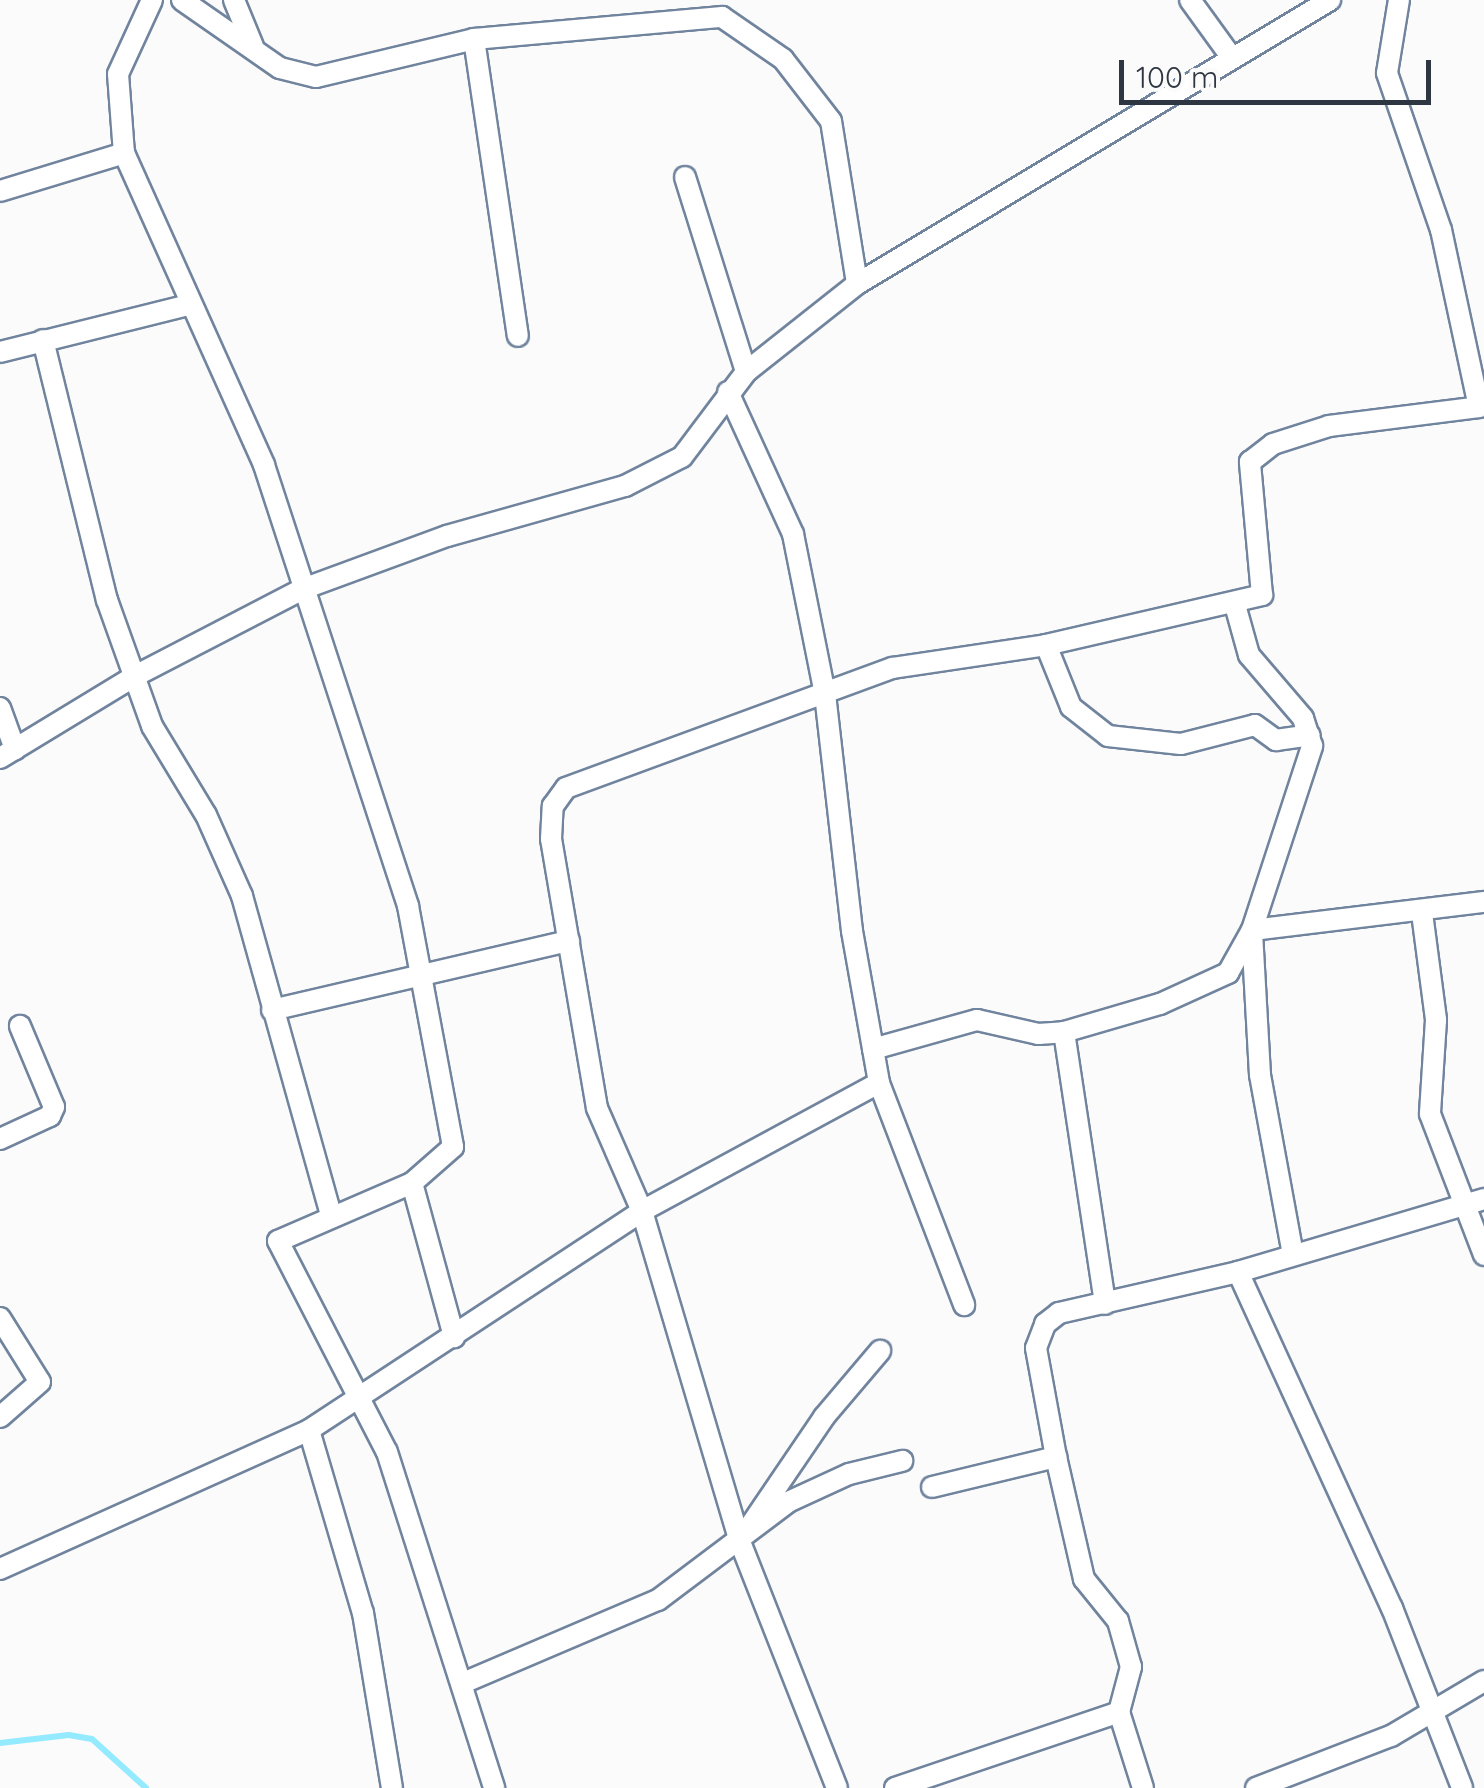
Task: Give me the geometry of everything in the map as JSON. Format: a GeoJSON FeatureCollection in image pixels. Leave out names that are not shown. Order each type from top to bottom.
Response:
{"type":"FeatureCollection","features":[{"type":"Feature","properties":{"kind":"street"},"geometry":{"type":"LineString","coordinates":[[152,0],[118,74],[124,153],[189,305],[264,464],[408,906],[453,1147],[412,1183],[330,1215],[278,1241],[387,1452],[494,1788]]}},
{"type":"Feature","properties":{"kind":"street"},"geometry":{"type":"LineString","coordinates":[[182,0],[254,46],[280,68],[316,76],[474,39],[722,17],[783,60],[830,121],[857,284]]}},
{"type":"Feature","properties":{"kind":"street"},"geometry":{"type":"LineString","coordinates":[[234,0],[254,46]]}},
{"type":"Feature","properties":{"kind":"street"},"geometry":{"type":"LineString","coordinates":[[1190,0],[1232,58]]}},
{"type":"Feature","properties":{"kind":"street"},"geometry":{"type":"LineString","coordinates":[[0,708],[7,754],[132,678],[303,589],[447,536],[625,486],[682,456],[746,372],[857,284],[1330,0]]}},
{"type":"Feature","properties":{"kind":"street"},"geometry":{"type":"LineString","coordinates":[[837,1788],[740,1542],[642,1211],[596,1108],[551,840],[553,806],[566,788],[893,668],[1046,645],[1262,596],[1250,462],[1273,444],[1329,426],[1479,407],[1440,230],[1388,73],[1399,0]]}},
{"type":"Feature","properties":{"kind":"street"},"geometry":{"type":"LineString","coordinates":[[474,39],[518,336]]}},
{"type":"Feature","properties":{"kind":"street"},"geometry":{"type":"LineString","coordinates":[[0,191],[124,153]]}},
{"type":"Feature","properties":{"kind":"street"},"geometry":{"type":"LineString","coordinates":[[685,176],[746,372]]}},
{"type":"Feature","properties":{"kind":"street"},"geometry":{"type":"LineString","coordinates":[[0,352],[189,305]]}},
{"type":"Feature","properties":{"kind":"street"},"geometry":{"type":"LineString","coordinates":[[43,340],[82,521],[132,678],[242,896],[330,1215]]}},
{"type":"Feature","properties":{"kind":"street"},"geometry":{"type":"LineString","coordinates":[[728,392],[793,534],[825,694],[852,931],[879,1083],[964,1305]]}},
{"type":"Feature","properties":{"kind":"street"},"geometry":{"type":"LineString","coordinates":[[873,1050],[969,1021],[1038,1034],[1064,1032],[1211,983],[1228,973],[1252,930],[1311,758],[1310,734],[1298,710],[1258,671],[1235,605]]}},
{"type":"Feature","properties":{"kind":"street"},"geometry":{"type":"LineString","coordinates":[[1046,645],[1071,706],[1108,736],[1181,744],[1255,725],[1272,740],[1310,734]]}},
{"type":"Feature","properties":{"kind":"street"},"geometry":{"type":"LineString","coordinates":[[1252,930],[1422,913],[1484,902]]}},
{"type":"Feature","properties":{"kind":"street"},"geometry":{"type":"LineString","coordinates":[[1422,913],[1436,1020],[1428,1100],[1474,1202],[1484,1255]]}},
{"type":"Feature","properties":{"kind":"street"},"geometry":{"type":"LineString","coordinates":[[1252,930],[1260,1075],[1293,1255]]}},
{"type":"Feature","properties":{"kind":"street"},"geometry":{"type":"LineString","coordinates":[[272,1010],[569,942]]}},
{"type":"Feature","properties":{"kind":"street"},"geometry":{"type":"LineString","coordinates":[[0,1139],[50,1116],[54,1106],[20,1026]]}},
{"type":"Feature","properties":{"kind":"street"},"geometry":{"type":"LineString","coordinates":[[1064,1032],[1106,1304]]}},
{"type":"Feature","properties":{"kind":"street"},"geometry":{"type":"LineString","coordinates":[[0,1570],[309,1430],[642,1211],[879,1083]]}},
{"type":"Feature","properties":{"kind":"street"},"geometry":{"type":"LineString","coordinates":[[412,1183],[454,1338]]}},
{"type":"Feature","properties":{"kind":"street"},"geometry":{"type":"LineString","coordinates":[[1143,1788],[1119,1712],[1131,1668],[1118,1621],[1084,1580],[1056,1457],[1039,1336],[1059,1313],[1238,1272],[1474,1202]]}},
{"type":"Feature","properties":{"kind":"street"},"geometry":{"type":"LineString","coordinates":[[1238,1272],[1436,1710],[1462,1788]]}},
{"type":"Feature","properties":{"kind":"street"},"geometry":{"type":"LineString","coordinates":[[0,1318],[40,1382],[0,1417]]}},
{"type":"Feature","properties":{"kind":"street"},"geometry":{"type":"LineString","coordinates":[[740,1542],[794,1458],[880,1351]]}},
{"type":"Feature","properties":{"kind":"street"},"geometry":{"type":"LineString","coordinates":[[309,1430],[363,1614],[392,1788]]}},
{"type":"Feature","properties":{"kind":"street"},"geometry":{"type":"LineString","coordinates":[[932,1487],[1056,1457]]}},
{"type":"Feature","properties":{"kind":"street"},"geometry":{"type":"LineString","coordinates":[[463,1683],[658,1600],[740,1542],[788,1502],[849,1474],[902,1461]]}},
{"type":"Feature","properties":{"kind":"street"},"geometry":{"type":"LineString","coordinates":[[1256,1788],[1391,1736],[1484,1681]]}},
{"type":"Feature","properties":{"kind":"street"},"geometry":{"type":"LineString","coordinates":[[895,1788],[1119,1712]]}},
{"type":"Feature","properties":{"kind":"waterway"},"geometry":{"type":"LineString","coordinates":[[0,1743],[69,1735],[92,1739],[146,1788]]}}]}
